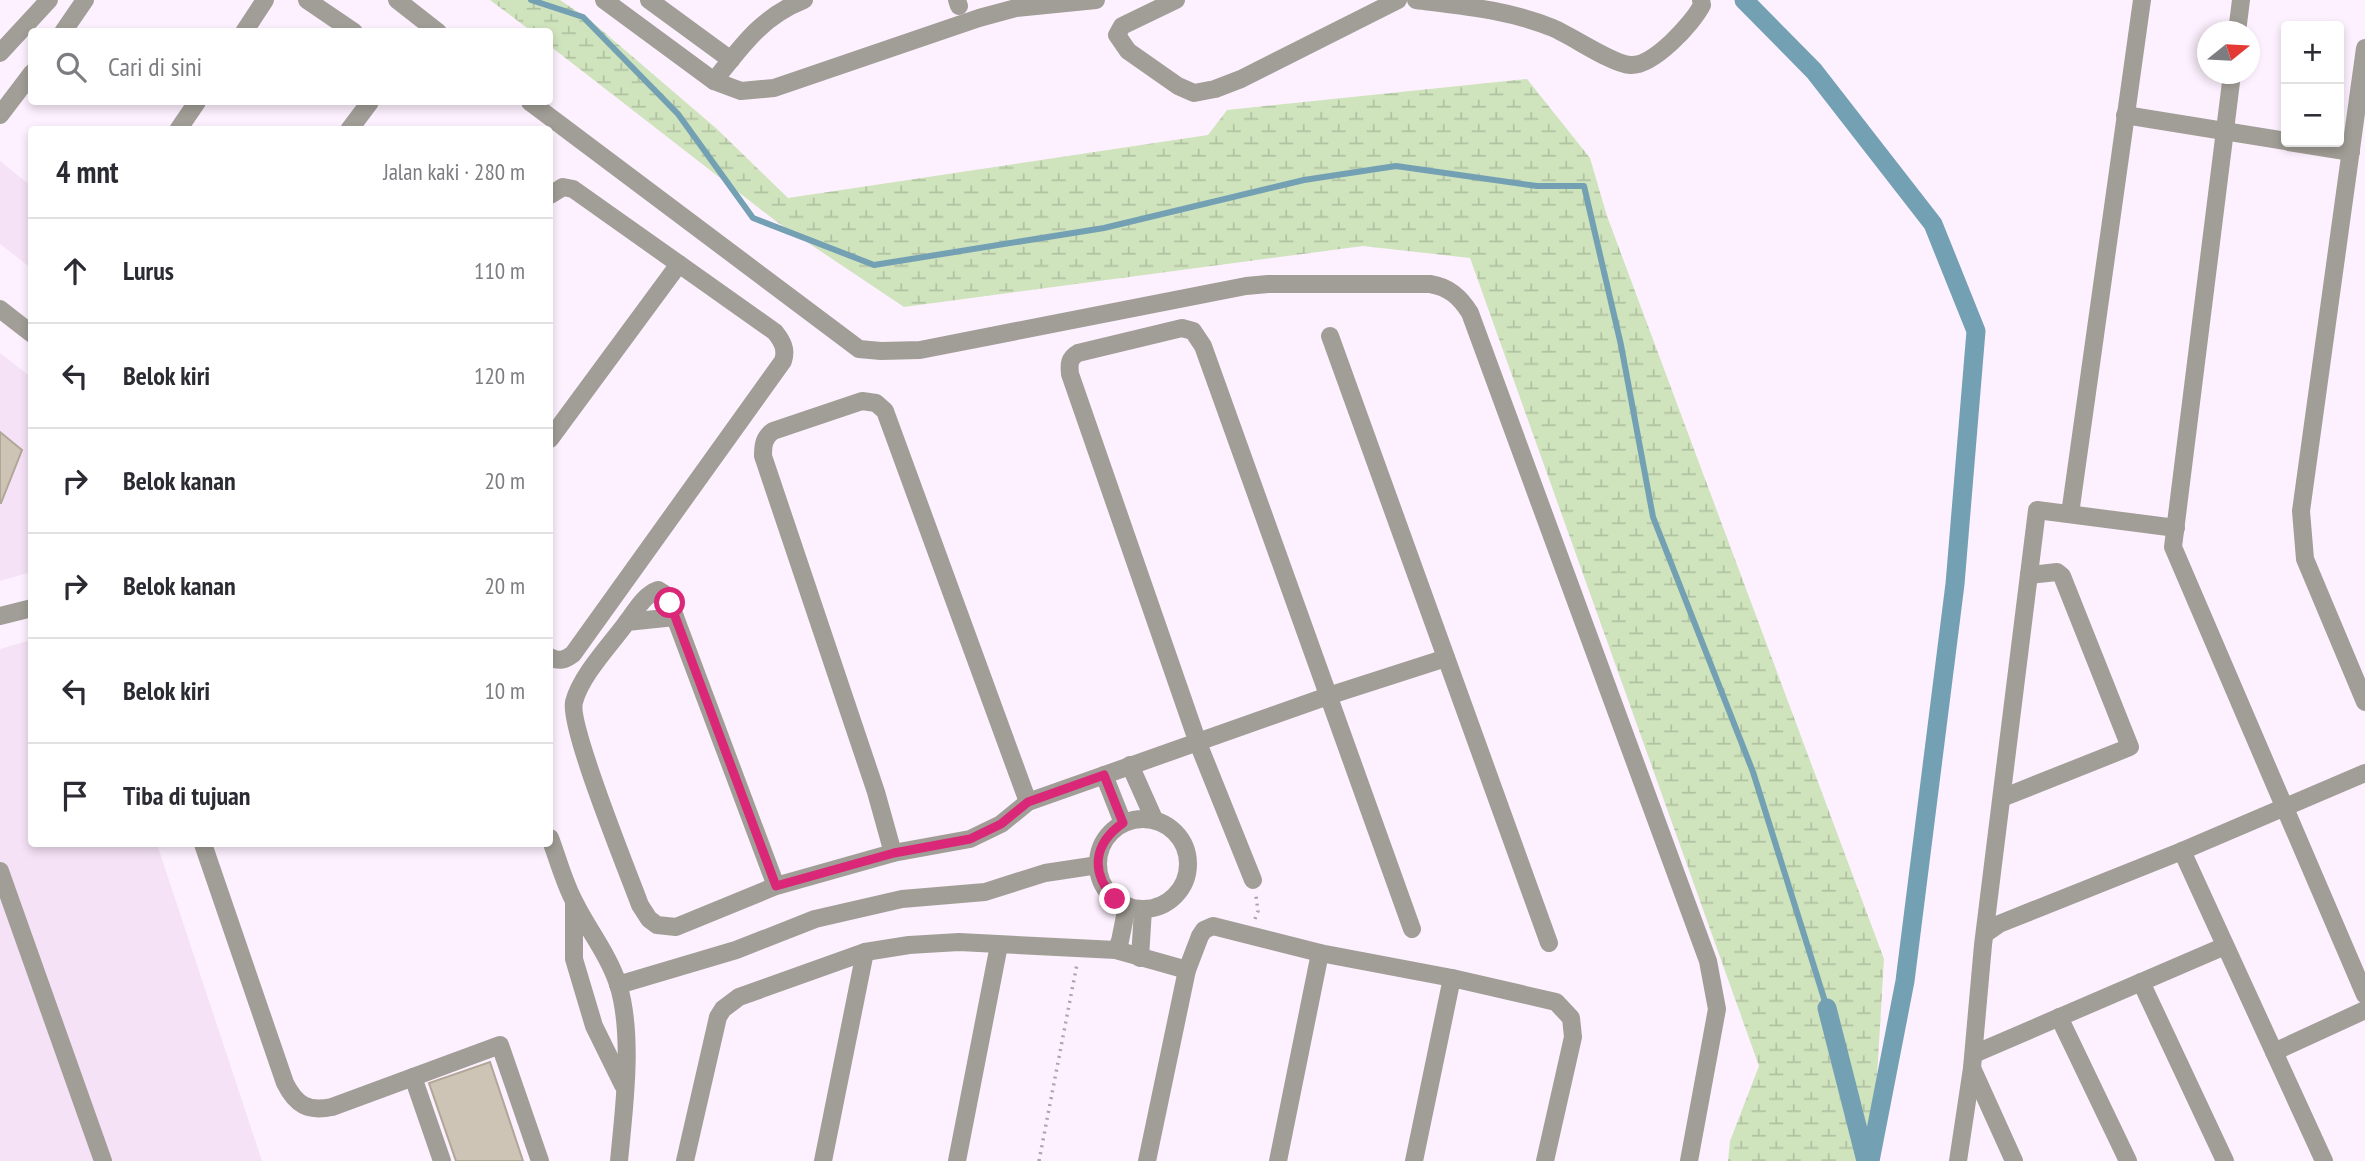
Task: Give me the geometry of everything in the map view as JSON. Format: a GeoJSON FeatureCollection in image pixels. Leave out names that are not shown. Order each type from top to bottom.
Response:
{"type":"FeatureCollection","features":[{"type":"Feature","properties":{"kind":"street"},"geometry":{"type":"LineString","coordinates":[[0,53],[49,0]]}},
{"type":"Feature","properties":{"kind":"street"},"geometry":{"type":"LineString","coordinates":[[66,28],[85,0]]}},
{"type":"Feature","properties":{"kind":"street"},"geometry":{"type":"LineString","coordinates":[[247,28],[265,0]]}},
{"type":"Feature","properties":{"kind":"street"},"geometry":{"type":"LineString","coordinates":[[307,0],[348,28]]}},
{"type":"Feature","properties":{"kind":"street"},"geometry":{"type":"LineString","coordinates":[[397,0],[433,28]]}},
{"type":"Feature","properties":{"kind":"street"},"geometry":{"type":"LineString","coordinates":[[604,0],[715,81],[741,91],[774,88],[991,14],[1048,3],[1096,0]]}},
{"type":"Feature","properties":{"kind":"street"},"geometry":{"type":"LineString","coordinates":[[649,0],[731,60]]}},
{"type":"Feature","properties":{"kind":"street"},"geometry":{"type":"LineString","coordinates":[[1176,0],[1122,26],[1117,35],[1128,51],[1178,86],[1194,93],[1215,89],[1241,79],[1398,0]]}},
{"type":"Feature","properties":{"kind":"street"},"geometry":{"type":"LineString","coordinates":[[1416,0],[1500,11],[1553,29],[1631,65],[1646,61],[1659,52],[1691,23],[1702,5],[1701,0]]}},
{"type":"Feature","properties":{"kind":"street"},"geometry":{"type":"LineString","coordinates":[[2070,514],[2142,0]]}},
{"type":"Feature","properties":{"kind":"street"},"geometry":{"type":"LineString","coordinates":[[2238,21],[2241,0]]}},
{"type":"Feature","properties":{"kind":"street"},"geometry":{"type":"LineString","coordinates":[[715,81],[766,20],[794,2]]}},
{"type":"Feature","properties":{"kind":"street"},"geometry":{"type":"LineString","coordinates":[[2365,48],[2301,511],[2305,559],[2365,702]]}},
{"type":"Feature","properties":{"kind":"street"},"geometry":{"type":"LineString","coordinates":[[0,115],[28,78]]}},
{"type":"Feature","properties":{"kind":"street"},"geometry":{"type":"LineString","coordinates":[[2231,84],[2174,547],[2365,995]]}},
{"type":"Feature","properties":{"kind":"street"},"geometry":{"type":"LineString","coordinates":[[181,126],[195,105]]}},
{"type":"Feature","properties":{"kind":"street"},"geometry":{"type":"LineString","coordinates":[[352,126],[368,105]]}},
{"type":"Feature","properties":{"kind":"street"},"geometry":{"type":"LineString","coordinates":[[534,105],[859,349],[920,350],[1246,286],[1430,284],[1452,292],[1470,313],[1708,961],[1717,1009],[1689,1161]]}},
{"type":"Feature","properties":{"kind":"street"},"geometry":{"type":"LineString","coordinates":[[2125,115],[2281,140]]}},
{"type":"Feature","properties":{"kind":"street"},"geometry":{"type":"LineString","coordinates":[[2322,147],[2351,152]]}},
{"type":"Feature","properties":{"kind":"street"},"geometry":{"type":"LineString","coordinates":[[553,193],[563,187],[573,189],[775,332],[785,354],[573,654],[559,660],[553,658]]}},
{"type":"Feature","properties":{"kind":"street"},"geometry":{"type":"LineString","coordinates":[[553,435],[679,264]]}},
{"type":"Feature","properties":{"kind":"street"},"geometry":{"type":"LineString","coordinates":[[0,309],[28,331]]}},
{"type":"Feature","properties":{"kind":"street"},"geometry":{"type":"LineString","coordinates":[[1253,880],[1198,743],[1070,374],[1072,356],[1078,353],[1182,328],[1193,331],[1203,346],[1412,929]]}},
{"type":"Feature","properties":{"kind":"street"},"geometry":{"type":"LineString","coordinates":[[1330,337],[1549,943]]}},
{"type":"Feature","properties":{"kind":"street"},"geometry":{"type":"LineString","coordinates":[[894,853],[763,456],[764,442],[773,431],[862,401],[876,403],[885,411],[1028,802]]}},
{"type":"Feature","properties":{"kind":"street"},"geometry":{"type":"LineString","coordinates":[[1958,1161],[1973,1061],[2037,510],[2176,528]]}},
{"type":"Feature","properties":{"kind":"street"},"geometry":{"type":"LineString","coordinates":[[2002,798],[2130,747],[2062,576],[2057,572],[2029,575]]}},
{"type":"Feature","properties":{"kind":"street"},"geometry":{"type":"LineString","coordinates":[[776,886],[675,617],[666,595],[658,590],[649,594],[587,676],[574,701],[573,709],[579,740],[643,912],[657,925],[676,927],[776,886],[894,853],[970,839],[1001,824],[1028,802],[1328,696],[1446,658]]}},
{"type":"Feature","properties":{"kind":"street"},"geometry":{"type":"LineString","coordinates":[[0,616],[28,609]]}},
{"type":"Feature","properties":{"kind":"street"},"geometry":{"type":"LineString","coordinates":[[627,622],[675,617]]}},
{"type":"Feature","properties":{"kind":"street"},"geometry":{"type":"LineString","coordinates":[[1130,765],[1154,819]]}},
{"type":"Feature","properties":{"kind":"street"},"geometry":{"type":"LineString","coordinates":[[1986,933],[1999,923],[2182,851],[2365,773]]}},
{"type":"Feature","properties":{"kind":"street"},"geometry":{"type":"LineString","coordinates":[[1104,775],[1123,823]]}},
{"type":"Feature","properties":{"kind":"street"},"geometry":{"type":"LineString","coordinates":[[1138,818],[1154,819],[1167,825],[1182,841],[1189,862],[1187,877],[1181,890],[1170,901],[1157,907],[1135,908],[1115,899],[1106,890],[1098,865],[1099,852],[1104,840],[1123,823],[1138,818]]}},
{"type":"Feature","properties":{"kind":"street"},"geometry":{"type":"LineString","coordinates":[[553,846],[573,902],[605,952],[618,985],[625,1017],[625,1090],[619,1161]]}},
{"type":"Feature","properties":{"kind":"street"},"geometry":{"type":"LineString","coordinates":[[204,847],[285,1083],[298,1103],[309,1109],[332,1107],[500,1045],[540,1161]]}},
{"type":"Feature","properties":{"kind":"street"},"geometry":{"type":"LineString","coordinates":[[2182,851],[2323,1161]]}},
{"type":"Feature","properties":{"kind":"street"},"geometry":{"type":"LineString","coordinates":[[618,985],[736,950],[815,919],[902,899],[985,892],[1045,873],[1098,865]]}},
{"type":"Feature","properties":{"kind":"street"},"geometry":{"type":"LineString","coordinates":[[0,871],[101,1160]]}},
{"type":"Feature","properties":{"kind":"street"},"geometry":{"type":"LineString","coordinates":[[573,902],[574,959],[594,1026],[625,1090]]}},
{"type":"Feature","properties":{"kind":"street"},"geometry":{"type":"LineString","coordinates":[[1116,950],[1135,908]]}},
{"type":"Feature","properties":{"kind":"street"},"geometry":{"type":"LineString","coordinates":[[1135,908],[1140,958]]}},
{"type":"Feature","properties":{"kind":"street"},"geometry":{"type":"LineString","coordinates":[[1147,1161],[1187,970],[1204,930],[1220,926],[1320,953],[1452,978],[1556,1002],[1571,1018],[1574,1027],[1545,1161]]}},
{"type":"Feature","properties":{"kind":"street"},"geometry":{"type":"LineString","coordinates":[[685,1161],[718,1017],[723,1009],[739,997],[865,953],[909,945],[959,942],[1116,950],[1187,970]]}},
{"type":"Feature","properties":{"kind":"street"},"geometry":{"type":"LineString","coordinates":[[957,1161],[999,945]]}},
{"type":"Feature","properties":{"kind":"street"},"geometry":{"type":"LineString","coordinates":[[1973,1061],[2059,1017],[2225,946]]}},
{"type":"Feature","properties":{"kind":"street"},"geometry":{"type":"LineString","coordinates":[[823,1161],[865,953]]}},
{"type":"Feature","properties":{"kind":"street"},"geometry":{"type":"LineString","coordinates":[[1278,1161],[1320,953]]}},
{"type":"Feature","properties":{"kind":"street"},"geometry":{"type":"LineString","coordinates":[[1414,1161],[1452,978]]}},
{"type":"Feature","properties":{"kind":"street"},"geometry":{"type":"LineString","coordinates":[[2141,982],[2225,1161]]}},
{"type":"Feature","properties":{"kind":"street"},"geometry":{"type":"LineString","coordinates":[[2274,1052],[2365,1010]]}},
{"type":"Feature","properties":{"kind":"street"},"geometry":{"type":"LineString","coordinates":[[2059,1017],[2128,1161]]}},
{"type":"Feature","properties":{"kind":"street"},"geometry":{"type":"LineString","coordinates":[[1973,1061],[2014,1161]]}},
{"type":"Feature","properties":{"kind":"street"},"geometry":{"type":"LineString","coordinates":[[412,1077],[442,1161]]}},
{"type":"Feature","properties":{"kind":"path"},"geometry":{"type":"LineString","coordinates":[[1250,934],[1258,911],[1253,880]]}},
{"type":"Feature","properties":{"kind":"path"},"geometry":{"type":"LineString","coordinates":[[1039,1161],[1080,949]]}},
{"type":"Feature","properties":{"kind":"shaded area"},"geometry":{"type":"Polygon","coordinates":[[[0,161],[28,184],[28,266],[0,244],[0,161]]]}},
{"type":"Feature","properties":{"kind":"shaded area"},"geometry":{"type":"Polygon","coordinates":[[[0,353],[28,375],[28,573],[0,581],[0,353]]]}},
{"type":"Feature","properties":{"kind":"shaded area"},"geometry":{"type":"Polygon","coordinates":[[[28,641],[28,847],[158,847],[262,1161],[0,1161],[0,649],[28,641]]]}},
{"type":"Feature","properties":{"kind":"green space"},"geometry":{"type":"Polygon","coordinates":[[[490,0],[560,0],[591,21],[717,129],[788,198],[1208,135],[1227,110],[1527,79],[1590,158],[1607,216],[1884,959],[1872,1161],[1728,1161],[1730,1141],[1759,1066],[1470,258],[1363,246],[904,307],[777,222],[553,48],[553,28],[527,28],[490,0]]]}},
{"type":"Feature","properties":{"kind":"building"},"geometry":{"type":"Polygon","coordinates":[[[0,432],[22,450],[1,503],[0,503],[0,432]]]}},
{"type":"Feature","properties":{"kind":"building"},"geometry":{"type":"Polygon","coordinates":[[[490,1062],[523,1161],[456,1161],[429,1083],[490,1062]]]}},
{"type":"Feature","properties":{"kind":"waterway"},"geometry":{"type":"LineString","coordinates":[[531,0],[583,17],[678,114],[753,218],[874,265],[1104,228],[1304,180],[1396,166],[1537,186],[1584,186],[1621,345],[1653,517],[1753,772],[1827,1008]]}},
{"type":"Feature","properties":{"kind":"waterway"},"geometry":{"type":"LineString","coordinates":[[1744,0],[1814,71],[1933,224],[1976,331],[1955,584],[1905,981],[1870,1161]]}},
{"type":"Feature","properties":{"kind":"waterway"},"geometry":{"type":"LineString","coordinates":[[1827,1008],[1866,1161]]}},
{"type":"Feature","properties":{"kind":"route"},"geometry":{"type":"LineString","coordinates":[[670,603],[776,886],[894,853],[970,839],[1001,824],[1028,802],[1104,775],[1123,823],[1112,830],[1099,852],[1101,878],[1106,890],[1115,899]]}}]}
